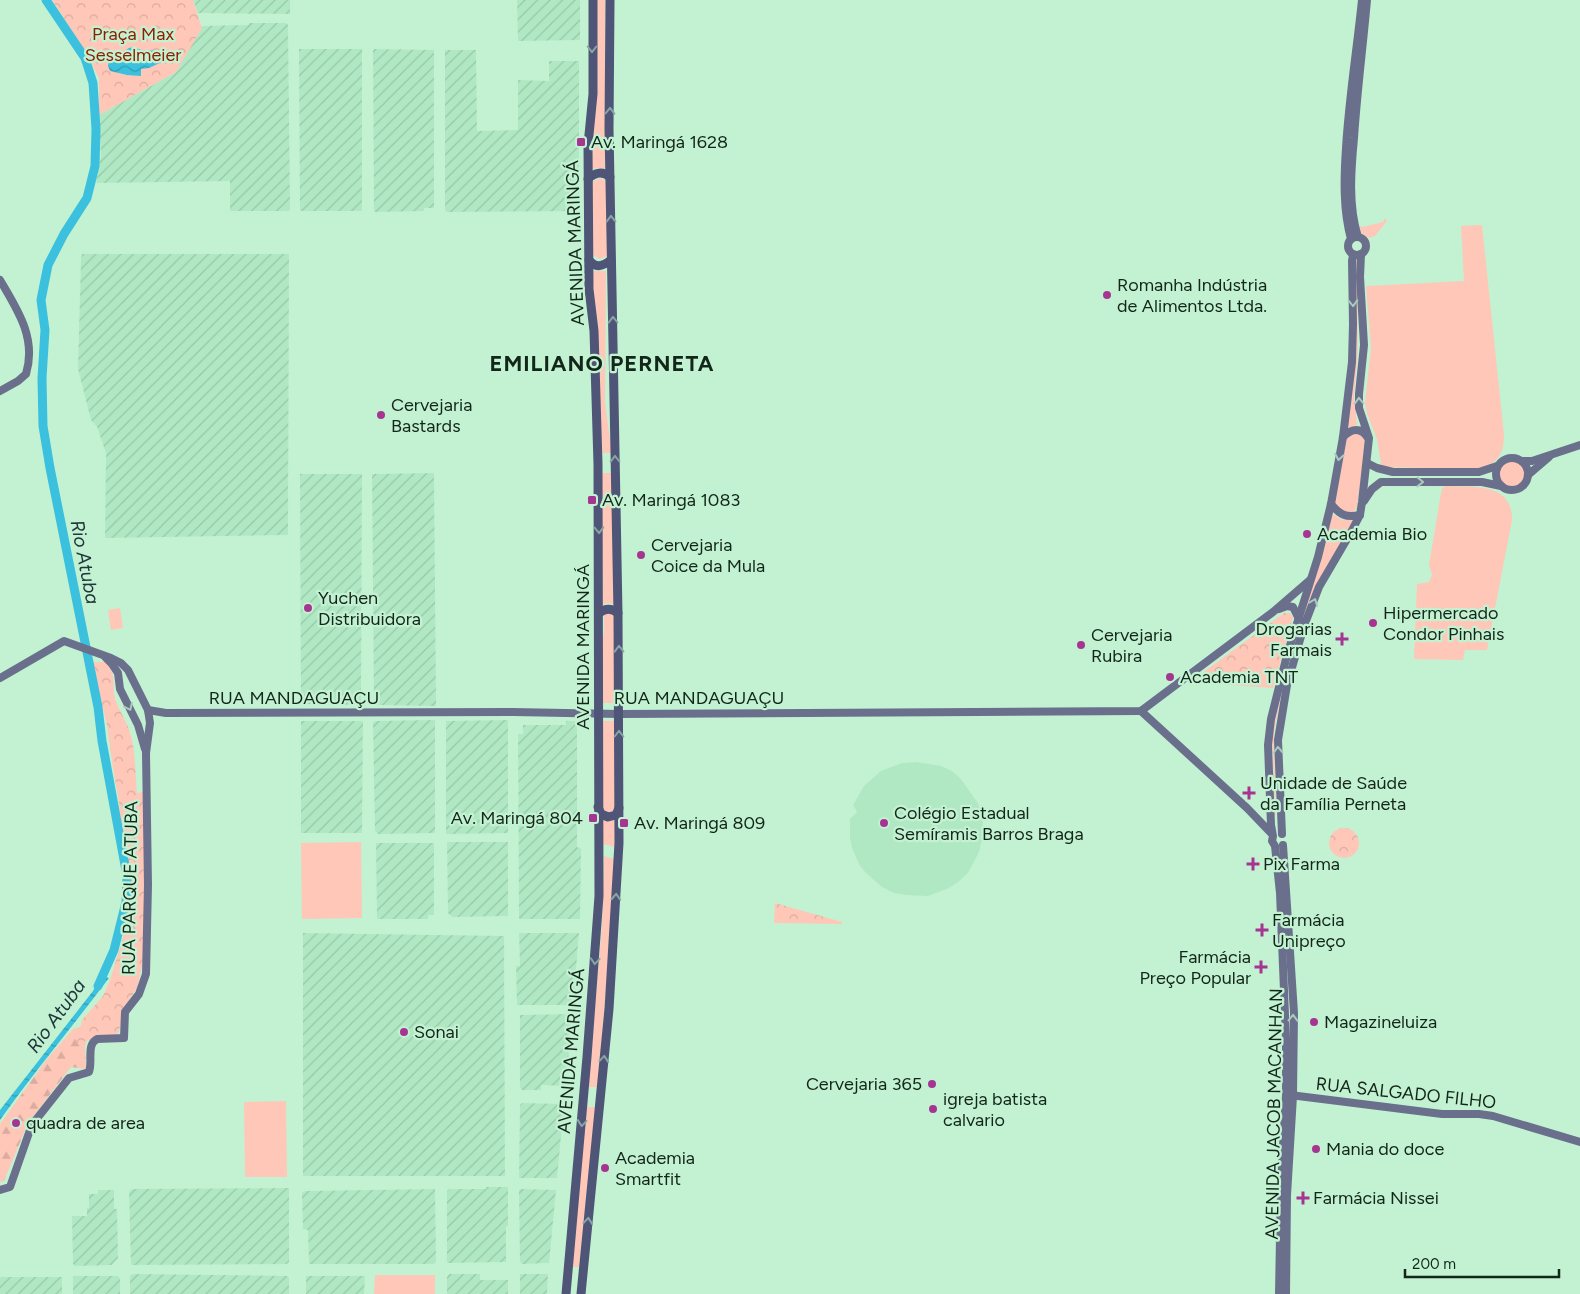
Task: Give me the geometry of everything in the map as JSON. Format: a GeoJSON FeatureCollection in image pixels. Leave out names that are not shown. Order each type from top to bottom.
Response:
{"type":"FeatureCollection","features":[{"type":"Feature","properties":{"kind":"main road","name":"AVENIDA MARINGÁ"},"geometry":{"type":"LineString","coordinates":[[566,1294],[598,926],[598,464],[594,330],[589,289],[588,178],[588,145],[593,94],[593,0]]}},
{"type":"Feature","properties":{"kind":"main road","name":"AVENIDA MARINGÁ"},"geometry":{"type":"LineString","coordinates":[[581,1294],[609,1009],[619,808],[618,613],[610,177],[610,0]]}},
{"type":"Feature","properties":{"kind":"main road"},"geometry":{"type":"LineString","coordinates":[[588,178],[600,173],[610,177]]}},
{"type":"Feature","properties":{"kind":"main road"},"geometry":{"type":"LineString","coordinates":[[589,260],[595,266],[600,266],[611,260]]}},
{"type":"Feature","properties":{"kind":"main road"},"geometry":{"type":"LineString","coordinates":[[599,613],[610,609],[618,613]]}},
{"type":"Feature","properties":{"kind":"main road"},"geometry":{"type":"LineString","coordinates":[[598,807],[601,814],[608,818],[616,815],[619,808]]}},
{"type":"Feature","properties":{"kind":"main road"},"geometry":{"type":"LineString","coordinates":[[568,1269],[584,1270]]}},
{"type":"Feature","properties":{"kind":"street"},"geometry":{"type":"LineString","coordinates":[[1355,238],[1348,220],[1345,163],[1349,110],[1362,0]]}},
{"type":"Feature","properties":{"kind":"street"},"geometry":{"type":"LineString","coordinates":[[1355,238],[1364,241],[1366,245],[1365,249],[1357,254],[1352,261],[1354,324],[1352,362],[1343,437],[1331,504],[1299,619],[1282,670],[1271,718],[1268,745],[1271,825],[1272,841],[1279,846],[1286,840],[1282,834],[1278,740],[1292,665],[1319,587],[1360,515],[1367,463],[1369,440],[1359,408],[1358,394],[1364,345],[1360,277],[1357,254],[1348,248],[1355,238],[1352,167],[1367,0]]}},
{"type":"Feature","properties":{"kind":"street"},"geometry":{"type":"LineString","coordinates":[[0,280],[28,333],[27,367],[24,376],[0,391]]}},
{"type":"Feature","properties":{"kind":"street"},"geometry":{"type":"LineString","coordinates":[[1343,437],[1352,430],[1357,430],[1362,432],[1369,440]]}},
{"type":"Feature","properties":{"kind":"street"},"geometry":{"type":"LineString","coordinates":[[1367,463],[1376,468],[1394,472],[1464,473],[1486,471],[1509,458],[1532,461],[1580,445]]}},
{"type":"Feature","properties":{"kind":"street"},"geometry":{"type":"LineString","coordinates":[[1528,476],[1552,454]]}},
{"type":"Feature","properties":{"kind":"street"},"geometry":{"type":"LineString","coordinates":[[1362,502],[1376,484],[1381,482],[1482,482],[1510,490],[1519,488],[1526,482],[1528,476],[1527,469],[1522,461]]}},
{"type":"Feature","properties":{"kind":"street"},"geometry":{"type":"LineString","coordinates":[[1497,466],[1496,478],[1501,486]]}},
{"type":"Feature","properties":{"kind":"street"},"geometry":{"type":"LineString","coordinates":[[1393,482],[1394,472]]}},
{"type":"Feature","properties":{"kind":"street"},"geometry":{"type":"LineString","coordinates":[[1464,473],[1464,482]]}},
{"type":"Feature","properties":{"kind":"street"},"geometry":{"type":"LineString","coordinates":[[1331,504],[1336,512],[1346,517],[1360,515]]}},
{"type":"Feature","properties":{"kind":"street"},"geometry":{"type":"LineString","coordinates":[[1273,836],[1247,808],[1141,711],[1273,612],[1310,580]]}},
{"type":"Feature","properties":{"kind":"street"},"geometry":{"type":"LineString","coordinates":[[1273,612],[1283,606],[1290,606],[1295,609],[1299,619]]}},
{"type":"Feature","properties":{"kind":"street"},"geometry":{"type":"LineString","coordinates":[[0,678],[64,641],[121,663],[128,670],[148,710],[150,723],[146,753]]}},
{"type":"Feature","properties":{"kind":"street"},"geometry":{"type":"LineString","coordinates":[[102,655],[116,669],[120,689],[138,725],[146,753]]}},
{"type":"Feature","properties":{"kind":"street"},"geometry":{"type":"LineString","coordinates":[[120,689],[127,683],[135,684]]}},
{"type":"Feature","properties":{"kind":"street","name":"RUA MANDAGUAÇU"},"geometry":{"type":"LineString","coordinates":[[148,710],[166,713],[513,712],[598,714],[1141,711]]}},
{"type":"Feature","properties":{"kind":"street"},"geometry":{"type":"LineString","coordinates":[[138,725],[144,726],[166,713]]}},
{"type":"Feature","properties":{"kind":"street","name":"RUA PARQUE ATUBA"},"geometry":{"type":"LineString","coordinates":[[0,1190],[10,1187],[35,1121],[69,1078],[89,1072],[93,1041],[97,1039],[124,1038],[126,1012],[143,985],[146,974],[148,895],[146,753]]}},
{"type":"Feature","properties":{"kind":"street"},"geometry":{"type":"LineString","coordinates":[[1271,816],[1276,818],[1282,817]]}},
{"type":"Feature","properties":{"kind":"street"},"geometry":{"type":"LineString","coordinates":[[1273,836],[1277,833],[1282,834]]}},
{"type":"Feature","properties":{"kind":"street","name":"AVENIDA JACOB MACANHAN"},"geometry":{"type":"LineString","coordinates":[[1279,846],[1285,1019],[1290,1096],[1286,1294]]}},
{"type":"Feature","properties":{"kind":"street","name":"AVENIDA JACOB MACANHAN"},"geometry":{"type":"LineString","coordinates":[[1280,1294],[1281,1180],[1290,1096]]}},
{"type":"Feature","properties":{"kind":"street","name":"RUA SALGADO FILHO"},"geometry":{"type":"LineString","coordinates":[[1290,1096],[1442,1114],[1493,1116],[1580,1142]]}},
{"type":"Feature","properties":{"kind":"shaded area"},"geometry":{"type":"Polygon","coordinates":[[[193,0],[290,0],[290,14],[198,13],[193,0]]]}},
{"type":"Feature","properties":{"kind":"shaded area"},"geometry":{"type":"Polygon","coordinates":[[[517,0],[580,0],[580,40],[518,41],[517,0]]]}},
{"type":"Feature","properties":{"kind":"shaded area"},"geometry":{"type":"Polygon","coordinates":[[[249,23],[286,23],[288,25],[290,209],[288,211],[230,211],[230,181],[96,183],[101,156],[99,115],[176,72],[202,26],[248,25],[249,23]]]}},
{"type":"Feature","properties":{"kind":"shaded area"},"geometry":{"type":"Polygon","coordinates":[[[299,49],[362,49],[362,211],[300,210],[299,49]]]}},
{"type":"Feature","properties":{"kind":"shaded area"},"geometry":{"type":"Polygon","coordinates":[[[374,49],[434,50],[434,208],[424,208],[424,211],[375,212],[374,210],[374,49]]]}},
{"type":"Feature","properties":{"kind":"shaded area"},"geometry":{"type":"Polygon","coordinates":[[[445,50],[476,50],[477,131],[518,130],[518,80],[549,81],[549,61],[579,61],[579,211],[447,212],[445,210],[445,50]]]}},
{"type":"Feature","properties":{"kind":"shaded area"},"geometry":{"type":"Polygon","coordinates":[[[82,254],[289,254],[288,535],[105,537],[106,453],[97,427],[91,420],[78,369],[82,254]]]}},
{"type":"Feature","properties":{"kind":"shaded area"},"geometry":{"type":"Polygon","coordinates":[[[434,473],[436,706],[377,705],[374,703],[372,474],[434,473]]]}},
{"type":"Feature","properties":{"kind":"shaded area"},"geometry":{"type":"Polygon","coordinates":[[[300,474],[362,474],[361,705],[301,704],[300,474]]]}},
{"type":"Feature","properties":{"kind":"shaded area"},"geometry":{"type":"Polygon","coordinates":[[[435,720],[435,833],[378,834],[375,831],[373,723],[375,721],[435,720]]]}},
{"type":"Feature","properties":{"kind":"shaded area"},"geometry":{"type":"Polygon","coordinates":[[[508,720],[508,833],[446,834],[446,721],[508,720]]]}},
{"type":"Feature","properties":{"kind":"shaded area"},"geometry":{"type":"Polygon","coordinates":[[[301,721],[363,721],[362,833],[301,833],[301,721]]]}},
{"type":"Feature","properties":{"kind":"shaded area"},"geometry":{"type":"Polygon","coordinates":[[[566,721],[577,721],[577,847],[581,849],[580,919],[520,919],[518,734],[523,734],[523,725],[566,725],[566,721]]]}},
{"type":"Feature","properties":{"kind":"shaded area"},"geometry":{"type":"Polygon","coordinates":[[[916,762],[941,766],[952,771],[960,778],[978,803],[983,822],[979,852],[968,873],[949,888],[928,896],[894,893],[882,887],[860,866],[850,838],[850,819],[857,812],[853,805],[864,786],[881,771],[902,763],[916,762]]]}},
{"type":"Feature","properties":{"kind":"shaded area"},"geometry":{"type":"Polygon","coordinates":[[[447,842],[508,842],[508,916],[452,917],[448,913],[447,842]]]}},
{"type":"Feature","properties":{"kind":"shaded area"},"geometry":{"type":"Polygon","coordinates":[[[376,843],[434,844],[434,915],[428,915],[428,919],[377,918],[376,843]]]}},
{"type":"Feature","properties":{"kind":"shaded area"},"geometry":{"type":"Polygon","coordinates":[[[303,933],[504,936],[505,1176],[303,1176],[303,933]]]}},
{"type":"Feature","properties":{"kind":"shaded area"},"geometry":{"type":"Polygon","coordinates":[[[519,933],[579,933],[573,1005],[517,1005],[516,966],[520,966],[519,933]]]}},
{"type":"Feature","properties":{"kind":"shaded area"},"geometry":{"type":"Polygon","coordinates":[[[572,1014],[568,1063],[566,1063],[567,1086],[541,1085],[541,1090],[522,1090],[520,1088],[520,1015],[572,1014]]]}},
{"type":"Feature","properties":{"kind":"shaded area"},"geometry":{"type":"Polygon","coordinates":[[[522,1103],[564,1104],[557,1178],[519,1178],[520,1105],[522,1103]]]}},
{"type":"Feature","properties":{"kind":"shaded area"},"geometry":{"type":"Polygon","coordinates":[[[486,1187],[508,1187],[506,1262],[448,1263],[447,1191],[449,1189],[486,1189],[486,1187]]]}},
{"type":"Feature","properties":{"kind":"shaded area"},"geometry":{"type":"Polygon","coordinates":[[[289,1188],[289,1262],[287,1264],[131,1265],[129,1192],[132,1189],[289,1188]]]}},
{"type":"Feature","properties":{"kind":"shaded area"},"geometry":{"type":"Polygon","coordinates":[[[435,1189],[436,1262],[434,1264],[309,1264],[308,1230],[303,1229],[302,1193],[305,1191],[435,1189]]]}},
{"type":"Feature","properties":{"kind":"shaded area"},"geometry":{"type":"Polygon","coordinates":[[[520,1189],[556,1190],[549,1263],[522,1264],[520,1261],[520,1189]]]}},
{"type":"Feature","properties":{"kind":"shaded area"},"geometry":{"type":"Polygon","coordinates":[[[98,1190],[114,1190],[114,1209],[117,1209],[118,1258],[112,1265],[75,1266],[73,1264],[72,1216],[87,1216],[89,1194],[98,1194],[98,1190]]]}},
{"type":"Feature","properties":{"kind":"shaded area"},"geometry":{"type":"Polygon","coordinates":[[[133,1274],[287,1276],[289,1278],[289,1294],[130,1294],[130,1276],[133,1274]]]}},
{"type":"Feature","properties":{"kind":"shaded area"},"geometry":{"type":"Polygon","coordinates":[[[449,1274],[480,1274],[480,1280],[508,1280],[508,1294],[447,1294],[447,1277],[449,1274]]]}},
{"type":"Feature","properties":{"kind":"shaded area"},"geometry":{"type":"Polygon","coordinates":[[[520,1274],[548,1274],[547,1294],[520,1294],[520,1274]]]}},
{"type":"Feature","properties":{"kind":"shaded area"},"geometry":{"type":"Polygon","coordinates":[[[74,1276],[118,1276],[120,1279],[120,1294],[73,1294],[74,1276]]]}},
{"type":"Feature","properties":{"kind":"shaded area"},"geometry":{"type":"Polygon","coordinates":[[[306,1276],[365,1276],[364,1294],[306,1294],[306,1276]]]}},
{"type":"Feature","properties":{"kind":"shaded area"},"geometry":{"type":"Polygon","coordinates":[[[0,1277],[62,1277],[62,1294],[0,1294],[0,1277]]]}},
{"type":"Feature","properties":{"kind":"green space","name":"Praça Max Sesselmeier"},"geometry":{"type":"Polygon","coordinates":[[[52,0],[193,0],[202,28],[176,72],[99,115],[99,78],[85,51],[52,0]]]}},
{"type":"Feature","properties":{"kind":"green space"},"geometry":{"type":"Polygon","coordinates":[[[596,0],[605,0],[605,169],[592,169],[596,0]]]}},
{"type":"Feature","properties":{"kind":"green space"},"geometry":{"type":"Polygon","coordinates":[[[600,178],[607,181],[607,256],[599,259],[592,254],[592,182],[600,178]]]}},
{"type":"Feature","properties":{"kind":"green space"},"geometry":{"type":"Polygon","coordinates":[[[1385,218],[1387,221],[1375,236],[1369,238],[1362,234],[1359,225],[1362,227],[1383,222],[1385,218]]]}},
{"type":"Feature","properties":{"kind":"green space"},"geometry":{"type":"Polygon","coordinates":[[[1482,225],[1504,435],[1500,454],[1497,459],[1488,465],[1474,469],[1384,467],[1381,464],[1377,439],[1365,403],[1371,348],[1366,286],[1464,281],[1461,226],[1482,225]]]}},
{"type":"Feature","properties":{"kind":"green space"},"geometry":{"type":"Polygon","coordinates":[[[1359,259],[1357,272],[1358,352],[1354,396],[1357,425],[1347,428],[1357,351],[1353,260],[1359,259]]]}},
{"type":"Feature","properties":{"kind":"green space"},"geometry":{"type":"Polygon","coordinates":[[[591,271],[606,271],[605,402],[612,453],[601,453],[591,271]]]}},
{"type":"Feature","properties":{"kind":"green space"},"geometry":{"type":"Polygon","coordinates":[[[1360,433],[1365,442],[1357,508],[1353,512],[1344,513],[1335,504],[1335,496],[1345,439],[1352,434],[1360,433]]]}},
{"type":"Feature","properties":{"kind":"green space"},"geometry":{"type":"Polygon","coordinates":[[[1511,460],[1521,464],[1525,474],[1521,484],[1511,488],[1501,484],[1497,474],[1501,464],[1511,460]]]}},
{"type":"Feature","properties":{"kind":"green space"},"geometry":{"type":"Polygon","coordinates":[[[601,473],[612,473],[615,605],[608,603],[603,605],[601,473]]]}},
{"type":"Feature","properties":{"kind":"green space"},"geometry":{"type":"Polygon","coordinates":[[[1445,486],[1478,487],[1498,493],[1506,499],[1511,508],[1512,520],[1487,650],[1465,650],[1463,660],[1414,659],[1417,584],[1429,582],[1432,575],[1429,565],[1441,493],[1445,486]]]}},
{"type":"Feature","properties":{"kind":"green space"},"geometry":{"type":"Polygon","coordinates":[[[1331,513],[1342,520],[1354,519],[1315,587],[1287,666],[1274,732],[1276,816],[1272,733],[1281,685],[1331,513]]]}},
{"type":"Feature","properties":{"kind":"green space"},"geometry":{"type":"Polygon","coordinates":[[[120,608],[123,628],[111,630],[108,610],[120,608]]]}},
{"type":"Feature","properties":{"kind":"green space"},"geometry":{"type":"Polygon","coordinates":[[[607,611],[614,615],[615,703],[602,703],[602,638],[604,633],[604,614],[607,611]]]}},
{"type":"Feature","properties":{"kind":"green space"},"geometry":{"type":"Polygon","coordinates":[[[1284,613],[1290,613],[1293,617],[1273,688],[1190,682],[1284,613]]]}},
{"type":"Feature","properties":{"kind":"green space"},"geometry":{"type":"Polygon","coordinates":[[[92,662],[106,662],[112,672],[115,698],[131,735],[135,759],[137,793],[144,792],[144,939],[143,962],[137,988],[123,1009],[119,1032],[114,1036],[77,1042],[82,1020],[103,996],[110,980],[123,938],[131,869],[122,838],[119,803],[107,725],[92,662]]]}},
{"type":"Feature","properties":{"kind":"green space"},"geometry":{"type":"Polygon","coordinates":[[[602,721],[616,721],[616,847],[602,844],[602,721]]]}},
{"type":"Feature","properties":{"kind":"green space"},"geometry":{"type":"Polygon","coordinates":[[[1344,828],[1350,829],[1358,837],[1358,849],[1350,857],[1344,858],[1338,857],[1330,849],[1329,843],[1330,837],[1338,829],[1344,828]]]}},
{"type":"Feature","properties":{"kind":"green space"},"geometry":{"type":"Polygon","coordinates":[[[361,842],[362,918],[302,919],[301,843],[361,842]]]}},
{"type":"Feature","properties":{"kind":"green space"},"geometry":{"type":"Polygon","coordinates":[[[604,856],[614,859],[611,928],[598,1087],[588,1087],[602,926],[604,856]]]}},
{"type":"Feature","properties":{"kind":"green space"},"geometry":{"type":"Polygon","coordinates":[[[775,903],[842,922],[842,924],[774,923],[775,903]]]}},
{"type":"Feature","properties":{"kind":"green space"},"geometry":{"type":"Polygon","coordinates":[[[94,1022],[85,1046],[86,1069],[71,1067],[28,1123],[4,1181],[0,1182],[0,1124],[47,1059],[73,1029],[94,1022]]]}},
{"type":"Feature","properties":{"kind":"green space"},"geometry":{"type":"Polygon","coordinates":[[[286,1101],[287,1177],[245,1177],[244,1102],[286,1101]]]}},
{"type":"Feature","properties":{"kind":"green space"},"geometry":{"type":"Polygon","coordinates":[[[586,1107],[597,1107],[579,1267],[571,1267],[586,1107]]]}},
{"type":"Feature","properties":{"kind":"green space"},"geometry":{"type":"Polygon","coordinates":[[[375,1275],[435,1275],[435,1294],[374,1294],[375,1275]]]}},
{"type":"Feature","properties":{"kind":"water"},"geometry":{"type":"Polygon","coordinates":[[[134,47],[141,50],[163,53],[166,60],[149,68],[141,69],[141,76],[110,71],[108,66],[109,60],[134,47]]]}},
{"type":"Feature","properties":{"kind":"water"},"geometry":{"type":"Polygon","coordinates":[[[101,975],[109,978],[0,1120],[0,1110],[93,991],[101,975]]]}},
{"type":"Feature","properties":{"kind":"waterway","name":"Rio Atuba"},"geometry":{"type":"LineString","coordinates":[[46,0],[85,58],[93,83],[96,129],[95,166],[87,198],[64,234],[48,265],[41,300],[45,330],[42,378],[43,426],[98,707],[102,741],[127,876],[126,902],[114,950],[98,986]]}},
{"type":"Feature","properties":{"kind":"place","name":"Av. Maringá 1628"},"geometry":{"type":"Point","coordinates":[581,142]}},
{"type":"Feature","properties":{"kind":"place","name":"Romanha Indústria de Alimentos Ltda."},"geometry":{"type":"Point","coordinates":[1107,295]}},
{"type":"Feature","properties":{"kind":"place","name":"Cervejaria Bastards"},"geometry":{"type":"Point","coordinates":[381,415]}},
{"type":"Feature","properties":{"kind":"place","name":"Av. Maringá 1083"},"geometry":{"type":"Point","coordinates":[592,500]}},
{"type":"Feature","properties":{"kind":"place","name":"Academia Bio"},"geometry":{"type":"Point","coordinates":[1307,534]}},
{"type":"Feature","properties":{"kind":"place","name":"Cervejaria Coice da Mula"},"geometry":{"type":"Point","coordinates":[641,555]}},
{"type":"Feature","properties":{"kind":"place","name":"Yuchen Distribuidora"},"geometry":{"type":"Point","coordinates":[308,608]}},
{"type":"Feature","properties":{"kind":"place","name":"Hipermercado Condor Pinhais"},"geometry":{"type":"Point","coordinates":[1373,623]}},
{"type":"Feature","properties":{"kind":"place","name":"Drogarias Farmais"},"geometry":{"type":"Point","coordinates":[1342,639]}},
{"type":"Feature","properties":{"kind":"place","name":"Cervejaria Rubira"},"geometry":{"type":"Point","coordinates":[1081,645]}},
{"type":"Feature","properties":{"kind":"place","name":"Academia TNT"},"geometry":{"type":"Point","coordinates":[1170,677]}},
{"type":"Feature","properties":{"kind":"place","name":"Unidade de Saúde da Família Perneta"},"geometry":{"type":"Point","coordinates":[1249,793]}},
{"type":"Feature","properties":{"kind":"place","name":"Av. Maringá 804"},"geometry":{"type":"Point","coordinates":[593,818]}},
{"type":"Feature","properties":{"kind":"place","name":"Av. Maringá 809"},"geometry":{"type":"Point","coordinates":[624,823]}},
{"type":"Feature","properties":{"kind":"place","name":"Colégio Estadual Semíramis Barros Braga"},"geometry":{"type":"Point","coordinates":[884,823]}},
{"type":"Feature","properties":{"kind":"place","name":"Pix Farma"},"geometry":{"type":"Point","coordinates":[1253,864]}},
{"type":"Feature","properties":{"kind":"place","name":"Farmácia Unipreço"},"geometry":{"type":"Point","coordinates":[1262,930]}},
{"type":"Feature","properties":{"kind":"place","name":"Farmácia Preço Popular"},"geometry":{"type":"Point","coordinates":[1261,967]}},
{"type":"Feature","properties":{"kind":"place","name":"Magazineluiza"},"geometry":{"type":"Point","coordinates":[1314,1022]}},
{"type":"Feature","properties":{"kind":"place","name":"Sonai"},"geometry":{"type":"Point","coordinates":[404,1032]}},
{"type":"Feature","properties":{"kind":"place","name":"Cervejaria 365"},"geometry":{"type":"Point","coordinates":[932,1084]}},
{"type":"Feature","properties":{"kind":"place","name":"igreja batista calvario"},"geometry":{"type":"Point","coordinates":[933,1109]}},
{"type":"Feature","properties":{"kind":"place","name":"quadra de area"},"geometry":{"type":"Point","coordinates":[16,1123]}},
{"type":"Feature","properties":{"kind":"place","name":"Mania do doce"},"geometry":{"type":"Point","coordinates":[1316,1149]}},
{"type":"Feature","properties":{"kind":"place","name":"Academia Smartfit"},"geometry":{"type":"Point","coordinates":[605,1168]}},
{"type":"Feature","properties":{"kind":"place","name":"Farmácia Nissei"},"geometry":{"type":"Point","coordinates":[1303,1198]}},
{"type":"Feature","properties":{"kind":"district","name":"EMILIANO PERNETA"},"geometry":{"type":"Point","coordinates":[602,363]}}]}
